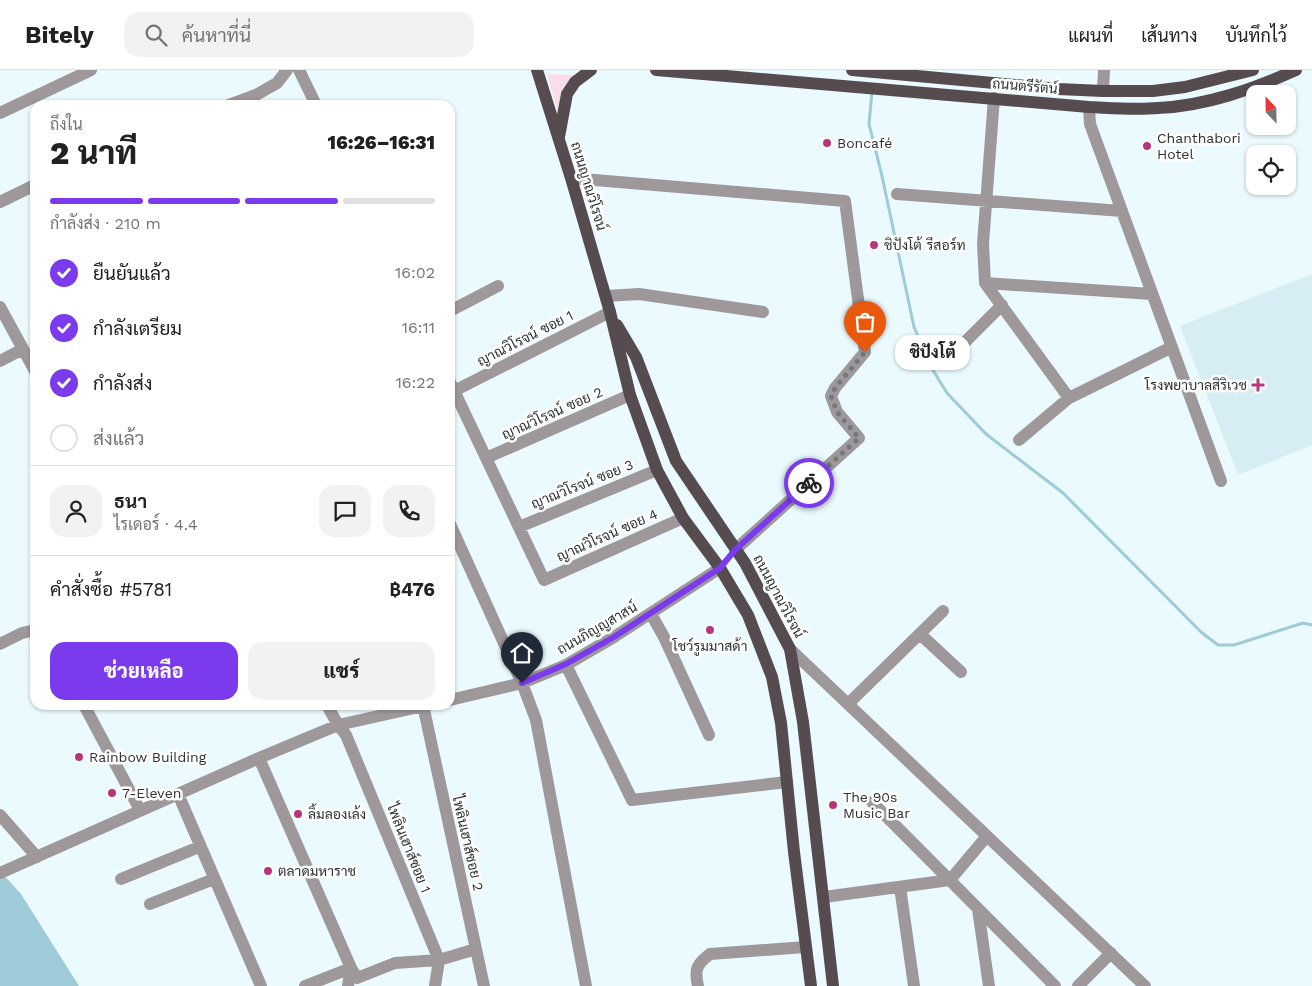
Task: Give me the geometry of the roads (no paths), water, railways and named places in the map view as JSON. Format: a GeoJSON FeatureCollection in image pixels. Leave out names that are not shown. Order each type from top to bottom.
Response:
{"type":"FeatureCollection","features":[{"type":"Feature","properties":{"kind":"main road","name":"ถนนญาณวิโรจน์"},"geometry":{"type":"LineString","coordinates":[[537,70],[606,296],[630,395],[657,470],[684,518],[720,568],[748,615],[772,677],[781,723],[805,947],[811,986]]}},
{"type":"Feature","properties":{"kind":"main road"},"geometry":{"type":"LineString","coordinates":[[559,139],[567,94],[575,82],[590,70]]}},
{"type":"Feature","properties":{"kind":"main road","name":"ถนนตรีรัตน์"},"geometry":{"type":"LineString","coordinates":[[656,70],[1088,107],[1158,108],[1189,105],[1244,90],[1283,73]]}},
{"type":"Feature","properties":{"kind":"main road","name":"ถนนตรีรัตน์"},"geometry":{"type":"LineString","coordinates":[[852,70],[1058,90],[1103,91],[1153,91],[1185,87],[1228,74],[1253,70]]}},
{"type":"Feature","properties":{"kind":"main road","name":"ถนนญาณวิโรจน์"},"geometry":{"type":"LineString","coordinates":[[610,312],[636,358],[676,462],[745,564],[790,649],[803,722],[833,986]]}},
{"type":"Feature","properties":{"kind":"main road"},"geometry":{"type":"LineString","coordinates":[[720,568],[735,550]]}},
{"type":"Feature","properties":{"kind":"street"},"geometry":{"type":"LineString","coordinates":[[0,113],[92,70]]}},
{"type":"Feature","properties":{"kind":"street"},"geometry":{"type":"LineString","coordinates":[[258,100],[277,83],[287,70]]}},
{"type":"Feature","properties":{"kind":"street"},"geometry":{"type":"LineString","coordinates":[[299,70],[314,100]]}},
{"type":"Feature","properties":{"kind":"street"},"geometry":{"type":"LineString","coordinates":[[1103,91],[1104,70]]}},
{"type":"Feature","properties":{"kind":"street"},"geometry":{"type":"LineString","coordinates":[[994,98],[983,244],[985,283],[1069,398]]}},
{"type":"Feature","properties":{"kind":"street"},"geometry":{"type":"LineString","coordinates":[[1088,107],[1090,124],[1221,481]]}},
{"type":"Feature","properties":{"kind":"street"},"geometry":{"type":"LineString","coordinates":[[571,178],[845,201],[865,352],[835,388],[831,396],[837,412],[859,438],[735,550]]}},
{"type":"Feature","properties":{"kind":"street"},"geometry":{"type":"LineString","coordinates":[[0,202],[30,187]]}},
{"type":"Feature","properties":{"kind":"street"},"geometry":{"type":"LineString","coordinates":[[897,194],[1122,210]]}},
{"type":"Feature","properties":{"kind":"street"},"geometry":{"type":"LineString","coordinates":[[985,283],[1152,294]]}},
{"type":"Feature","properties":{"kind":"street"},"geometry":{"type":"LineString","coordinates":[[455,308],[498,286]]}},
{"type":"Feature","properties":{"kind":"street"},"geometry":{"type":"LineString","coordinates":[[606,296],[639,294],[763,312]]}},
{"type":"Feature","properties":{"kind":"street"},"geometry":{"type":"LineString","coordinates":[[950,357],[1002,305]]}},
{"type":"Feature","properties":{"kind":"street"},"geometry":{"type":"LineString","coordinates":[[0,308],[30,362]]}},
{"type":"Feature","properties":{"kind":"street","name":"ญาณวิโรจน์ ซอย 1"},"geometry":{"type":"LineString","coordinates":[[455,386],[610,312]]}},
{"type":"Feature","properties":{"kind":"street"},"geometry":{"type":"LineString","coordinates":[[1019,440],[1069,398],[1172,348]]}},
{"type":"Feature","properties":{"kind":"street"},"geometry":{"type":"LineString","coordinates":[[0,361],[23,349]]}},
{"type":"Feature","properties":{"kind":"street"},"geometry":{"type":"LineString","coordinates":[[455,393],[519,526]]}},
{"type":"Feature","properties":{"kind":"street","name":"ญาณวิโรจน์ ซอย 2"},"geometry":{"type":"LineString","coordinates":[[486,458],[630,395]]}},
{"type":"Feature","properties":{"kind":"street","name":"ญาณวิโรจน์ ซอย 3"},"geometry":{"type":"LineString","coordinates":[[519,526],[657,470]]}},
{"type":"Feature","properties":{"kind":"street","name":"ญาณวิโรจน์ ซอย 4"},"geometry":{"type":"LineString","coordinates":[[519,526],[544,580],[684,518]]}},
{"type":"Feature","properties":{"kind":"street"},"geometry":{"type":"LineString","coordinates":[[455,535],[522,683],[536,720],[586,986]]}},
{"type":"Feature","properties":{"kind":"street","name":"ถนนภิญญสาสน์"},"geometry":{"type":"LineString","coordinates":[[455,699],[522,683],[566,664],[651,614],[720,568]]}},
{"type":"Feature","properties":{"kind":"street"},"geometry":{"type":"LineString","coordinates":[[848,704],[943,612]]}},
{"type":"Feature","properties":{"kind":"street"},"geometry":{"type":"LineString","coordinates":[[651,614],[709,735]]}},
{"type":"Feature","properties":{"kind":"street"},"geometry":{"type":"LineString","coordinates":[[0,644],[30,631]]}},
{"type":"Feature","properties":{"kind":"street"},"geometry":{"type":"LineString","coordinates":[[920,634],[961,672]]}},
{"type":"Feature","properties":{"kind":"street"},"geometry":{"type":"LineString","coordinates":[[790,649],[1145,986]]}},
{"type":"Feature","properties":{"kind":"street"},"geometry":{"type":"LineString","coordinates":[[566,664],[632,800],[787,782]]}},
{"type":"Feature","properties":{"kind":"street"},"geometry":{"type":"LineString","coordinates":[[87,710],[140,810]]}},
{"type":"Feature","properties":{"kind":"street","name":"ไพลินเฮาส์ซอย 1"},"geometry":{"type":"LineString","coordinates":[[330,710],[346,735],[439,960]]}},
{"type":"Feature","properties":{"kind":"street"},"geometry":{"type":"LineString","coordinates":[[0,873],[140,810],[338,725],[402,710]]}},
{"type":"Feature","properties":{"kind":"street","name":"ไพลินเฮาส์ซอย 2"},"geometry":{"type":"LineString","coordinates":[[425,710],[484,986]]}},
{"type":"Feature","properties":{"kind":"street"},"geometry":{"type":"LineString","coordinates":[[259,758],[356,978],[395,962],[439,960],[476,949]]}},
{"type":"Feature","properties":{"kind":"street"},"geometry":{"type":"LineString","coordinates":[[178,794],[261,986]]}},
{"type":"Feature","properties":{"kind":"street"},"geometry":{"type":"LineString","coordinates":[[872,802],[1054,986]]}},
{"type":"Feature","properties":{"kind":"street"},"geometry":{"type":"LineString","coordinates":[[0,815],[37,857]]}},
{"type":"Feature","properties":{"kind":"street"},"geometry":{"type":"LineString","coordinates":[[824,897],[950,880],[987,836]]}},
{"type":"Feature","properties":{"kind":"street"},"geometry":{"type":"LineString","coordinates":[[121,879],[200,846]]}},
{"type":"Feature","properties":{"kind":"street"},"geometry":{"type":"LineString","coordinates":[[150,904],[214,879]]}},
{"type":"Feature","properties":{"kind":"street"},"geometry":{"type":"LineString","coordinates":[[900,887],[914,986]]}},
{"type":"Feature","properties":{"kind":"street"},"geometry":{"type":"LineString","coordinates":[[978,909],[990,986]]}},
{"type":"Feature","properties":{"kind":"street"},"geometry":{"type":"LineString","coordinates":[[698,986],[696,976],[699,963],[710,954],[805,947]]}},
{"type":"Feature","properties":{"kind":"street"},"geometry":{"type":"LineString","coordinates":[[1078,986],[1110,953]]}},
{"type":"Feature","properties":{"kind":"street"},"geometry":{"type":"LineString","coordinates":[[435,986],[439,960]]}},
{"type":"Feature","properties":{"kind":"street"},"geometry":{"type":"LineString","coordinates":[[306,986],[351,968]]}},
{"type":"Feature","properties":{"kind":"street"},"geometry":{"type":"LineString","coordinates":[[348,986],[351,968]]}},
{"type":"Feature","properties":{"kind":"water"},"geometry":{"type":"Polygon","coordinates":[[[0,871],[21,894],[79,986],[0,986],[0,871]]]}},
{"type":"Feature","properties":{"kind":"waterway"},"geometry":{"type":"LineString","coordinates":[[872,91],[869,124],[914,327],[931,367],[947,393],[986,434],[1063,493],[1201,632],[1218,645],[1234,645],[1303,623],[1312,625]]}},
{"type":"Feature","properties":{"kind":"place","name":"Boncafé"},"geometry":{"type":"Point","coordinates":[827,143]}},
{"type":"Feature","properties":{"kind":"place","name":"Chanthabori Hotel"},"geometry":{"type":"Point","coordinates":[1147,146]}},
{"type":"Feature","properties":{"kind":"place","name":"ชิปังโต้ รีสอร์ท"},"geometry":{"type":"Point","coordinates":[874,245]}},
{"type":"Feature","properties":{"kind":"place","name":"ชิปังโต้"},"geometry":{"type":"Point","coordinates":[865,352]}},
{"type":"Feature","properties":{"kind":"place","name":"โรงพยาบาลสิริเวช"},"geometry":{"type":"Point","coordinates":[1258,385]}},
{"type":"Feature","properties":{"kind":"place","name":"โชว์รูมมาสด้า"},"geometry":{"type":"Point","coordinates":[710,630]}},
{"type":"Feature","properties":{"kind":"place","name":"Rainbow Building"},"geometry":{"type":"Point","coordinates":[79,757]}},
{"type":"Feature","properties":{"kind":"place","name":"7-Eleven"},"geometry":{"type":"Point","coordinates":[112,793]}},
{"type":"Feature","properties":{"kind":"place","name":"The 90s Music Bar"},"geometry":{"type":"Point","coordinates":[833,805]}},
{"type":"Feature","properties":{"kind":"place","name":"ลิ้มลองเล้ง"},"geometry":{"type":"Point","coordinates":[298,814]}},
{"type":"Feature","properties":{"kind":"place","name":"ตลาดมหาราช"},"geometry":{"type":"Point","coordinates":[268,871]}}]}
